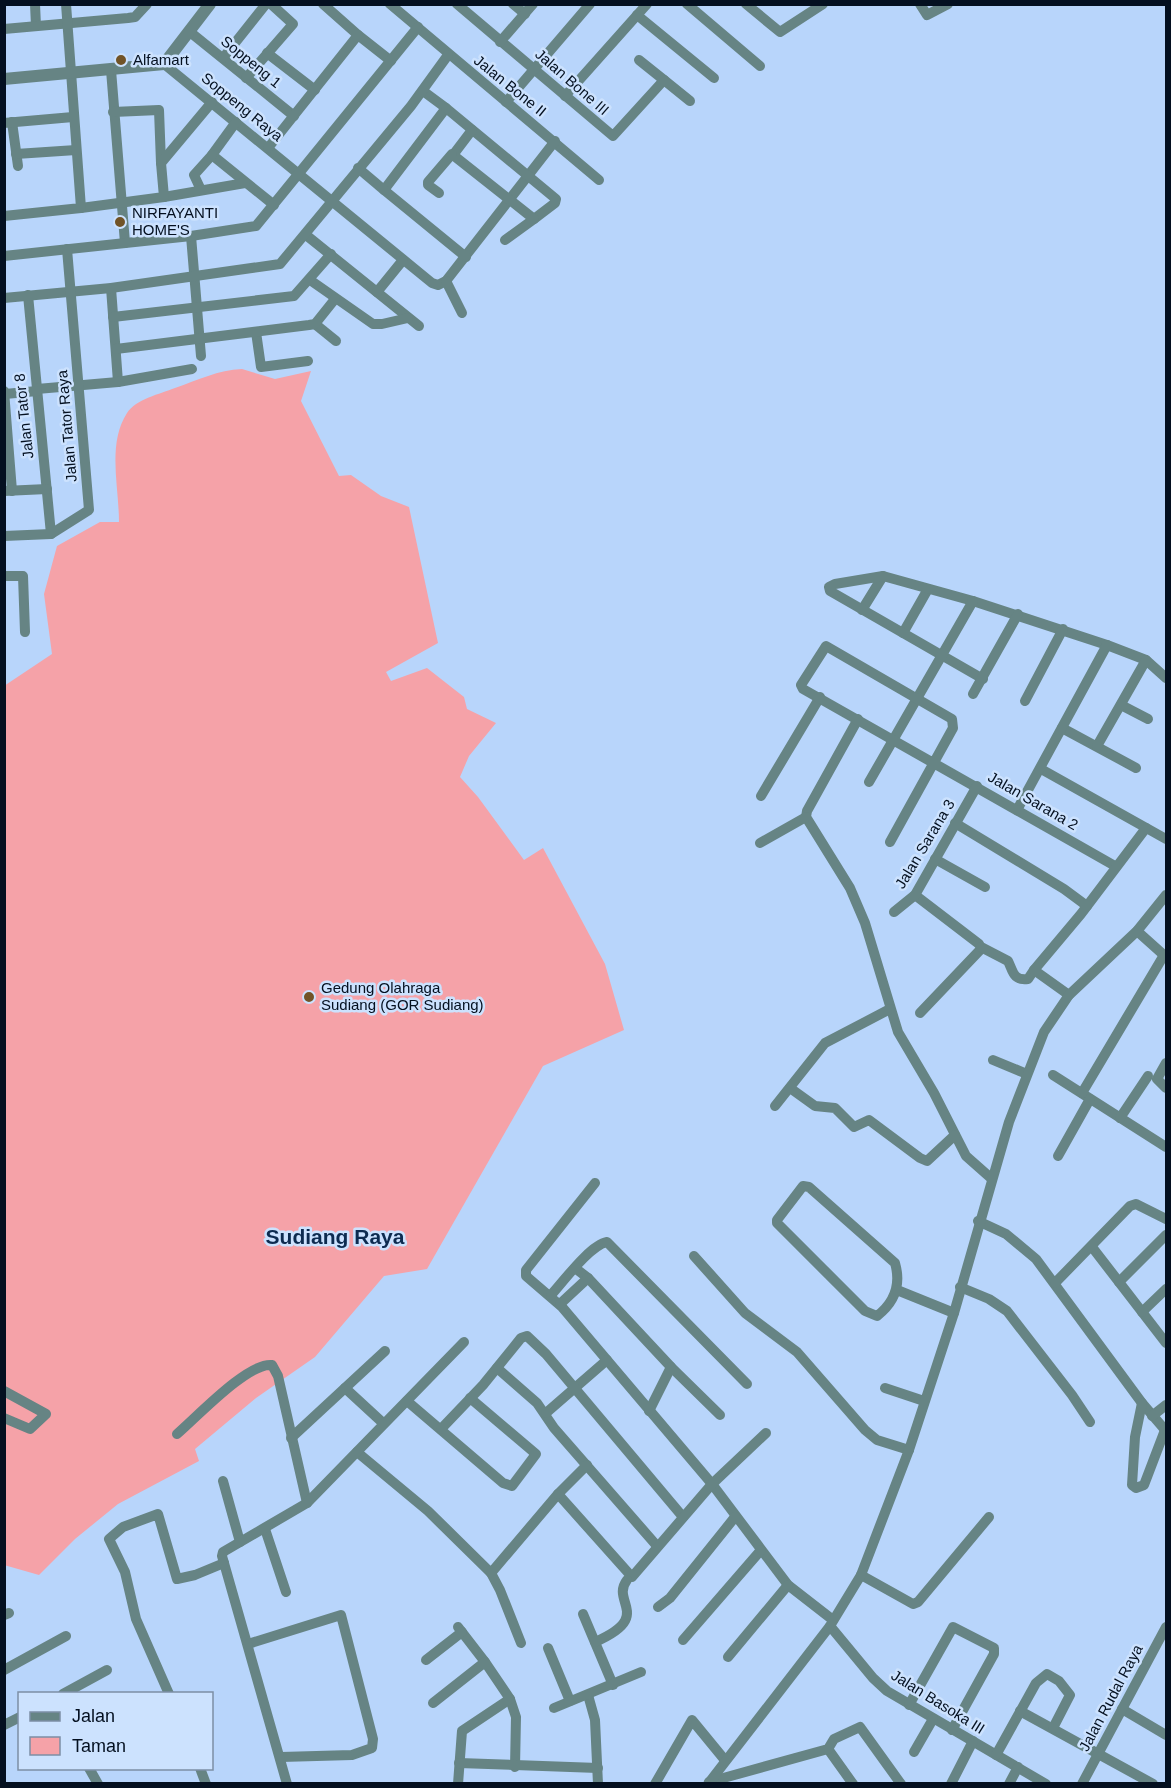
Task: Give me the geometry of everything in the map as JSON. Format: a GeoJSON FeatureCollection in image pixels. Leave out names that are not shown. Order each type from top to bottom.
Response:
{"type":"FeatureCollection","features":[{"type":"Feature","properties":{"kind":"street"},"geometry":{"type":"LineString","coordinates":[[35,4],[36,26]]}},
{"type":"Feature","properties":{"kind":"street"},"geometry":{"type":"LineString","coordinates":[[66,4],[72,73],[70,83],[81,208]]}},
{"type":"Feature","properties":{"kind":"street"},"geometry":{"type":"LineString","coordinates":[[5,28],[135,17],[147,4]]}},
{"type":"Feature","properties":{"kind":"street"},"geometry":{"type":"LineString","coordinates":[[4,79],[164,64],[210,4]]}},
{"type":"Feature","properties":{"kind":"street"},"geometry":{"type":"LineString","coordinates":[[224,58],[266,4]]}},
{"type":"Feature","properties":{"kind":"street"},"geometry":{"type":"LineString","coordinates":[[246,78],[293,24],[271,4]]}},
{"type":"Feature","properties":{"kind":"street"},"geometry":{"type":"LineString","coordinates":[[323,4],[391,61]]}},
{"type":"Feature","properties":{"kind":"street","name":"Jalan Bone III"},"geometry":{"type":"LineString","coordinates":[[457,4],[613,136],[664,80]]}},
{"type":"Feature","properties":{"kind":"street"},"geometry":{"type":"LineString","coordinates":[[513,4],[525,14]]}},
{"type":"Feature","properties":{"kind":"street"},"geometry":{"type":"LineString","coordinates":[[500,42],[533,4]]}},
{"type":"Feature","properties":{"kind":"street"},"geometry":{"type":"LineString","coordinates":[[506,102],[590,4]]}},
{"type":"Feature","properties":{"kind":"street"},"geometry":{"type":"LineString","coordinates":[[565,96],[647,4]]}},
{"type":"Feature","properties":{"kind":"street"},"geometry":{"type":"LineString","coordinates":[[687,4],[760,66]]}},
{"type":"Feature","properties":{"kind":"street"},"geometry":{"type":"LineString","coordinates":[[746,4],[780,32],[824,4]]}},
{"type":"Feature","properties":{"kind":"street"},"geometry":{"type":"LineString","coordinates":[[920,4],[927,15],[948,4]]}},
{"type":"Feature","properties":{"kind":"street","name":"Jalan Bone II"},"geometry":{"type":"LineString","coordinates":[[396,8],[448,55],[555,141],[599,180]]}},
{"type":"Feature","properties":{"kind":"street"},"geometry":{"type":"LineString","coordinates":[[637,15],[714,78]]}},
{"type":"Feature","properties":{"kind":"street"},"geometry":{"type":"LineString","coordinates":[[4,256],[191,236],[256,226],[300,175],[418,27]]}},
{"type":"Feature","properties":{"kind":"street","name":"Soppeng 1"},"geometry":{"type":"LineString","coordinates":[[190,32],[294,116]]}},
{"type":"Feature","properties":{"kind":"street"},"geometry":{"type":"LineString","coordinates":[[268,148],[358,35]]}},
{"type":"Feature","properties":{"kind":"street"},"geometry":{"type":"LineString","coordinates":[[267,53],[315,90]]}},
{"type":"Feature","properties":{"kind":"street"},"geometry":{"type":"LineString","coordinates":[[4,298],[70,293],[277,266],[423,91],[448,55]]}},
{"type":"Feature","properties":{"kind":"street"},"geometry":{"type":"LineString","coordinates":[[639,60],[690,101]]}},
{"type":"Feature","properties":{"kind":"street","name":"Soppeng Raya"},"geometry":{"type":"LineString","coordinates":[[164,64],[402,260],[432,283],[438,285],[446,282]]}},
{"type":"Feature","properties":{"kind":"street"},"geometry":{"type":"LineString","coordinates":[[111,70],[125,243]]}},
{"type":"Feature","properties":{"kind":"street"},"geometry":{"type":"LineString","coordinates":[[423,91],[556,199],[555,203],[505,240]]}},
{"type":"Feature","properties":{"kind":"street"},"geometry":{"type":"LineString","coordinates":[[161,163],[212,102]]}},
{"type":"Feature","properties":{"kind":"street"},"geometry":{"type":"LineString","coordinates":[[384,190],[446,108]]}},
{"type":"Feature","properties":{"kind":"street"},"geometry":{"type":"LineString","coordinates":[[113,112],[159,110],[164,197]]}},
{"type":"Feature","properties":{"kind":"street"},"geometry":{"type":"LineString","coordinates":[[18,166],[8,123],[73,117]]}},
{"type":"Feature","properties":{"kind":"street"},"geometry":{"type":"LineString","coordinates":[[201,190],[194,175],[236,122]]}},
{"type":"Feature","properties":{"kind":"street"},"geometry":{"type":"LineString","coordinates":[[439,193],[428,185],[428,182],[472,130]]}},
{"type":"Feature","properties":{"kind":"street"},"geometry":{"type":"LineString","coordinates":[[462,313],[446,282],[526,174],[555,141]]}},
{"type":"Feature","properties":{"kind":"street"},"geometry":{"type":"LineString","coordinates":[[16,154],[75,150]]}},
{"type":"Feature","properties":{"kind":"street"},"geometry":{"type":"LineString","coordinates":[[453,154],[462,164],[534,219]]}},
{"type":"Feature","properties":{"kind":"street"},"geometry":{"type":"LineString","coordinates":[[212,155],[274,205]]}},
{"type":"Feature","properties":{"kind":"street"},"geometry":{"type":"LineString","coordinates":[[358,168],[466,257]]}},
{"type":"Feature","properties":{"kind":"street"},"geometry":{"type":"LineString","coordinates":[[4,216],[122,203],[245,183]]}},
{"type":"Feature","properties":{"kind":"street"},"geometry":{"type":"LineString","coordinates":[[306,234],[418,326]]}},
{"type":"Feature","properties":{"kind":"street"},"geometry":{"type":"LineString","coordinates":[[191,236],[201,356]]}},
{"type":"Feature","properties":{"kind":"street","name":"Jalan Tator Raya"},"geometry":{"type":"LineString","coordinates":[[4,536],[51,534],[89,510],[67,249]]}},
{"type":"Feature","properties":{"kind":"street"},"geometry":{"type":"LineString","coordinates":[[113,317],[294,296],[331,254]]}},
{"type":"Feature","properties":{"kind":"street"},"geometry":{"type":"LineString","coordinates":[[377,292],[402,260]]}},
{"type":"Feature","properties":{"kind":"street"},"geometry":{"type":"LineString","coordinates":[[310,280],[373,324],[408,318]]}},
{"type":"Feature","properties":{"kind":"street"},"geometry":{"type":"LineString","coordinates":[[111,288],[118,382]]}},
{"type":"Feature","properties":{"kind":"street","name":"Jalan Tator 8"},"geometry":{"type":"LineString","coordinates":[[28,295],[51,534]]}},
{"type":"Feature","properties":{"kind":"street"},"geometry":{"type":"LineString","coordinates":[[116,349],[315,324],[335,299]]}},
{"type":"Feature","properties":{"kind":"street"},"geometry":{"type":"LineString","coordinates":[[315,324],[336,341]]}},
{"type":"Feature","properties":{"kind":"street"},"geometry":{"type":"LineString","coordinates":[[256,332],[261,367],[308,361]]}},
{"type":"Feature","properties":{"kind":"street"},"geometry":{"type":"LineString","coordinates":[[47,489],[8,491],[5,393],[118,382],[192,369]]}},
{"type":"Feature","properties":{"kind":"street"},"geometry":{"type":"LineString","coordinates":[[4,576],[21,575],[25,633]]}},
{"type":"Feature","properties":{"kind":"street"},"geometry":{"type":"LineString","coordinates":[[862,610],[882,576]]}},
{"type":"Feature","properties":{"kind":"street"},"geometry":{"type":"LineString","coordinates":[[983,679],[941,657],[830,591],[829,587],[882,576],[1018,614],[1107,645],[1146,660],[1167,678]]}},
{"type":"Feature","properties":{"kind":"street"},"geometry":{"type":"LineString","coordinates":[[903,633],[928,589]]}},
{"type":"Feature","properties":{"kind":"street"},"geometry":{"type":"LineString","coordinates":[[869,782],[973,601]]}},
{"type":"Feature","properties":{"kind":"street"},"geometry":{"type":"LineString","coordinates":[[973,694],[1018,614]]}},
{"type":"Feature","properties":{"kind":"street"},"geometry":{"type":"LineString","coordinates":[[1025,701],[1062,629]]}},
{"type":"Feature","properties":{"kind":"street","name":"Jalan Sarana 2"},"geometry":{"type":"LineString","coordinates":[[918,697],[826,645],[801,685],[803,689],[1116,866]]}},
{"type":"Feature","properties":{"kind":"street"},"geometry":{"type":"LineString","coordinates":[[1017,810],[1107,645]]}},
{"type":"Feature","properties":{"kind":"street"},"geometry":{"type":"LineString","coordinates":[[1097,746],[1146,660]]}},
{"type":"Feature","properties":{"kind":"street"},"geometry":{"type":"LineString","coordinates":[[760,796],[820,697]]}},
{"type":"Feature","properties":{"kind":"street"},"geometry":{"type":"LineString","coordinates":[[890,842],[934,764],[953,724],[948,715],[918,697]]}},
{"type":"Feature","properties":{"kind":"street"},"geometry":{"type":"LineString","coordinates":[[1121,705],[1148,719]]}},
{"type":"Feature","properties":{"kind":"street"},"geometry":{"type":"LineString","coordinates":[[858,719],[807,811],[806,817],[850,888],[865,923],[898,1032],[934,1093],[966,1156],[992,1179]]}},
{"type":"Feature","properties":{"kind":"street"},"geometry":{"type":"LineString","coordinates":[[1062,728],[1136,768]]}},
{"type":"Feature","properties":{"kind":"street"},"geometry":{"type":"LineString","coordinates":[[1041,769],[1167,839]]}},
{"type":"Feature","properties":{"kind":"street","name":"Jalan Sarana 3"},"geometry":{"type":"LineString","coordinates":[[894,912],[915,895],[977,786]]}},
{"type":"Feature","properties":{"kind":"street"},"geometry":{"type":"LineString","coordinates":[[760,843],[806,817]]}},
{"type":"Feature","properties":{"kind":"street"},"geometry":{"type":"LineString","coordinates":[[955,823],[1064,889],[1087,906]]}},
{"type":"Feature","properties":{"kind":"street"},"geometry":{"type":"LineString","coordinates":[[915,895],[981,947],[1005,958],[1010,964],[1011,972],[1018,978],[1028,979],[1146,828]]}},
{"type":"Feature","properties":{"kind":"street"},"geometry":{"type":"LineString","coordinates":[[934,859],[985,887]]}},
{"type":"Feature","properties":{"kind":"street"},"geometry":{"type":"LineString","coordinates":[[708,1783],[831,1623],[861,1575],[909,1450],[954,1313],[978,1221],[1027,1074],[1044,1032],[1069,995],[1137,931],[1167,895]]}},
{"type":"Feature","properties":{"kind":"street"},"geometry":{"type":"LineString","coordinates":[[1058,1156],[1086,1096],[1166,956],[1137,931]]}},
{"type":"Feature","properties":{"kind":"street"},"geometry":{"type":"LineString","coordinates":[[920,1013],[979,952],[981,947]]}},
{"type":"Feature","properties":{"kind":"street"},"geometry":{"type":"LineString","coordinates":[[1034,970],[1069,995]]}},
{"type":"Feature","properties":{"kind":"street"},"geometry":{"type":"LineString","coordinates":[[775,1106],[825,1043],[890,1009]]}},
{"type":"Feature","properties":{"kind":"street"},"geometry":{"type":"LineString","coordinates":[[993,1060],[1027,1074]]}},
{"type":"Feature","properties":{"kind":"street"},"geometry":{"type":"LineString","coordinates":[[1167,1063],[1156,1079],[1167,1088]]}},
{"type":"Feature","properties":{"kind":"street"},"geometry":{"type":"LineString","coordinates":[[1053,1075],[1167,1147]]}},
{"type":"Feature","properties":{"kind":"street"},"geometry":{"type":"LineString","coordinates":[[1120,1118],[1148,1076]]}},
{"type":"Feature","properties":{"kind":"street"},"geometry":{"type":"LineString","coordinates":[[790,1088],[815,1106],[835,1108],[854,1127],[869,1120],[927,1161],[955,1135]]}},
{"type":"Feature","properties":{"kind":"street","name":"Jalan Basoka III"},"geometry":{"type":"LineString","coordinates":[[595,1183],[526,1270],[526,1276],[560,1304],[712,1484],[789,1585],[831,1623],[873,1678],[909,1705],[1046,1784]]}},
{"type":"Feature","properties":{"kind":"street"},"geometry":{"type":"LineString","coordinates":[[803,1186],[808,1187],[895,1263],[898,1275],[897,1290],[883,1311],[877,1316],[871,1315],[777,1223],[803,1186]]}},
{"type":"Feature","properties":{"kind":"street"},"geometry":{"type":"LineString","coordinates":[[1054,1283],[1133,1204],[1167,1219]]}},
{"type":"Feature","properties":{"kind":"street"},"geometry":{"type":"LineString","coordinates":[[978,1221],[1006,1233],[1022,1246],[1054,1283],[1142,1403],[1166,1431],[1144,1485],[1136,1488],[1132,1485],[1135,1437],[1142,1403]]}},
{"type":"Feature","properties":{"kind":"street"},"geometry":{"type":"LineString","coordinates":[[1119,1282],[1167,1234]]}},
{"type":"Feature","properties":{"kind":"street"},"geometry":{"type":"LineString","coordinates":[[551,1295],[575,1268],[607,1242],[747,1384]]}},
{"type":"Feature","properties":{"kind":"street"},"geometry":{"type":"LineString","coordinates":[[1092,1247],[1167,1343]]}},
{"type":"Feature","properties":{"kind":"street"},"geometry":{"type":"LineString","coordinates":[[694,1256],[745,1313],[797,1352],[865,1431],[877,1440],[909,1450]]}},
{"type":"Feature","properties":{"kind":"street"},"geometry":{"type":"LineString","coordinates":[[575,1268],[588,1278],[670,1367],[720,1415]]}},
{"type":"Feature","properties":{"kind":"street"},"geometry":{"type":"LineString","coordinates":[[560,1304],[588,1278]]}},
{"type":"Feature","properties":{"kind":"street"},"geometry":{"type":"LineString","coordinates":[[960,1287],[989,1299],[1007,1311],[1090,1422]]}},
{"type":"Feature","properties":{"kind":"street"},"geometry":{"type":"LineString","coordinates":[[1142,1312],[1167,1289]]}},
{"type":"Feature","properties":{"kind":"street"},"geometry":{"type":"LineString","coordinates":[[897,1290],[954,1313]]}},
{"type":"Feature","properties":{"kind":"street"},"geometry":{"type":"LineString","coordinates":[[441,1430],[521,1338],[527,1336],[546,1354],[573,1389],[683,1517]]}},
{"type":"Feature","properties":{"kind":"street"},"geometry":{"type":"LineString","coordinates":[[287,1784],[224,1563],[223,1552],[307,1503],[464,1342]]}},
{"type":"Feature","properties":{"kind":"street"},"geometry":{"type":"LineString","coordinates":[[291,1438],[385,1351]]}},
{"type":"Feature","properties":{"kind":"street"},"geometry":{"type":"LineString","coordinates":[[546,1413],[607,1360]]}},
{"type":"Feature","properties":{"kind":"street"},"geometry":{"type":"LineString","coordinates":[[177,1434],[216,1396],[260,1367],[269,1364],[274,1366],[307,1503]]}},
{"type":"Feature","properties":{"kind":"street"},"geometry":{"type":"LineString","coordinates":[[648,1411],[670,1367]]}},
{"type":"Feature","properties":{"kind":"street"},"geometry":{"type":"LineString","coordinates":[[497,1368],[546,1413],[549,1422],[657,1546]]}},
{"type":"Feature","properties":{"kind":"street"},"geometry":{"type":"LineString","coordinates":[[345,1388],[383,1423]]}},
{"type":"Feature","properties":{"kind":"street"},"geometry":{"type":"LineString","coordinates":[[885,1388],[924,1401]]}},
{"type":"Feature","properties":{"kind":"street"},"geometry":{"type":"LineString","coordinates":[[4,1391],[46,1414],[30,1429],[4,1418]]}},
{"type":"Feature","properties":{"kind":"street"},"geometry":{"type":"LineString","coordinates":[[406,1401],[503,1483],[509,1486],[514,1484],[536,1454],[470,1398]]}},
{"type":"Feature","properties":{"kind":"street"},"geometry":{"type":"LineString","coordinates":[[1152,1416],[1167,1405]]}},
{"type":"Feature","properties":{"kind":"street"},"geometry":{"type":"LineString","coordinates":[[558,1494],[632,1577],[712,1484],[765,1432]]}},
{"type":"Feature","properties":{"kind":"street"},"geometry":{"type":"LineString","coordinates":[[357,1452],[428,1511],[491,1573],[521,1642]]}},
{"type":"Feature","properties":{"kind":"street"},"geometry":{"type":"LineString","coordinates":[[491,1573],[558,1494],[587,1465]]}},
{"type":"Feature","properties":{"kind":"street"},"geometry":{"type":"LineString","coordinates":[[223,1481],[240,1542]]}},
{"type":"Feature","properties":{"kind":"street"},"geometry":{"type":"LineString","coordinates":[[167,1692],[136,1619],[125,1572],[109,1539],[123,1527],[158,1514],[178,1579],[224,1563]]}},
{"type":"Feature","properties":{"kind":"street"},"geometry":{"type":"LineString","coordinates":[[658,1607],[670,1598],[735,1517]]}},
{"type":"Feature","properties":{"kind":"street"},"geometry":{"type":"LineString","coordinates":[[861,1575],[913,1604],[918,1602],[989,1517]]}},
{"type":"Feature","properties":{"kind":"street"},"geometry":{"type":"LineString","coordinates":[[265,1529],[286,1592]]}},
{"type":"Feature","properties":{"kind":"street"},"geometry":{"type":"LineString","coordinates":[[683,1640],[761,1550]]}},
{"type":"Feature","properties":{"kind":"street"},"geometry":{"type":"LineString","coordinates":[[595,1642],[617,1632],[622,1627],[628,1612],[624,1586],[627,1580]]}},
{"type":"Feature","properties":{"kind":"street"},"geometry":{"type":"LineString","coordinates":[[728,1658],[789,1585]]}},
{"type":"Feature","properties":{"kind":"street"},"geometry":{"type":"LineString","coordinates":[[583,1614],[614,1685]]}},
{"type":"Feature","properties":{"kind":"street"},"geometry":{"type":"LineString","coordinates":[[248,1644],[341,1615],[373,1739],[372,1748],[352,1755],[280,1757]]}},
{"type":"Feature","properties":{"kind":"street"},"geometry":{"type":"LineString","coordinates":[[909,1705],[953,1627],[994,1648],[994,1654],[952,1730]]}},
{"type":"Feature","properties":{"kind":"street","name":"Jalan Rudal Raya"},"geometry":{"type":"LineString","coordinates":[[1082,1784],[1167,1628]]}},
{"type":"Feature","properties":{"kind":"street"},"geometry":{"type":"LineString","coordinates":[[426,1660],[460,1629],[510,1700],[516,1717],[515,1767]]}},
{"type":"Feature","properties":{"kind":"street"},"geometry":{"type":"LineString","coordinates":[[4,1670],[66,1636]]}},
{"type":"Feature","properties":{"kind":"street"},"geometry":{"type":"LineString","coordinates":[[548,1648],[570,1701]]}},
{"type":"Feature","properties":{"kind":"street"},"geometry":{"type":"LineString","coordinates":[[433,1703],[485,1662]]}},
{"type":"Feature","properties":{"kind":"street"},"geometry":{"type":"LineString","coordinates":[[67,1692],[107,1670]]}},
{"type":"Feature","properties":{"kind":"street"},"geometry":{"type":"LineString","coordinates":[[554,1708],[641,1672]]}},
{"type":"Feature","properties":{"kind":"street"},"geometry":{"type":"LineString","coordinates":[[996,1755],[1036,1683],[1044,1675],[1052,1676],[1070,1695],[1053,1728]]}},
{"type":"Feature","properties":{"kind":"street"},"geometry":{"type":"LineString","coordinates":[[588,1695],[596,1720],[598,1784]]}},
{"type":"Feature","properties":{"kind":"street"},"geometry":{"type":"LineString","coordinates":[[458,1784],[462,1731],[510,1700]]}},
{"type":"Feature","properties":{"kind":"street"},"geometry":{"type":"LineString","coordinates":[[1122,1709],[1165,1731]]}},
{"type":"Feature","properties":{"kind":"street"},"geometry":{"type":"LineString","coordinates":[[1020,1711],[1153,1784]]}},
{"type":"Feature","properties":{"kind":"street"},"geometry":{"type":"LineString","coordinates":[[914,1752],[933,1719]]}},
{"type":"Feature","properties":{"kind":"street"},"geometry":{"type":"LineString","coordinates":[[655,1784],[693,1720],[724,1760]]}},
{"type":"Feature","properties":{"kind":"street"},"geometry":{"type":"LineString","coordinates":[[708,1783],[828,1749],[834,1739],[860,1727],[901,1784]]}},
{"type":"Feature","properties":{"kind":"street"},"geometry":{"type":"LineString","coordinates":[[951,1784],[974,1742]]}},
{"type":"Feature","properties":{"kind":"street"},"geometry":{"type":"LineString","coordinates":[[828,1749],[853,1784]]}},
{"type":"Feature","properties":{"kind":"street"},"geometry":{"type":"LineString","coordinates":[[459,1763],[515,1767],[598,1768]]}},
{"type":"Feature","properties":{"kind":"street"},"geometry":{"type":"LineString","coordinates":[[1009,1784],[1018,1767]]}},
{"type":"Feature","properties":{"kind":"street"},"geometry":{"type":"LineString","coordinates":[[90,1770],[98,1784]]}},
{"type":"Feature","properties":{"kind":"street"},"geometry":{"type":"LineString","coordinates":[[750,1772],[753,1784]]}},
{"type":"Feature","properties":{"kind":"green space","name":"Gedung Olahraga Sudiang (GOR Sudiang)"},"geometry":{"type":"Polygon","coordinates":[[[242,369],[275,379],[311,371],[301,401],[339,476],[351,475],[381,496],[409,507],[438,643],[386,672],[391,681],[427,668],[464,697],[467,709],[496,723],[469,756],[460,777],[478,797],[524,860],[543,848],[605,964],[624,1030],[543,1066],[427,1269],[384,1276],[315,1357],[256,1398],[195,1449],[199,1461],[118,1504],[75,1539],[39,1575],[4,1565],[4,686],[52,654],[44,594],[57,546],[100,522],[119,522],[115,466],[117,438],[127,413],[136,404],[156,395],[216,373],[242,369]]]}},
{"type":"Feature","properties":{"kind":"place","name":"Alfamart"},"geometry":{"type":"Point","coordinates":[121,60]}},
{"type":"Feature","properties":{"kind":"place","name":"NIRFAYANTI HOME'S"},"geometry":{"type":"Point","coordinates":[120,222]}},
{"type":"Feature","properties":{"kind":"place","name":"Gedung Olahraga Sudiang (GOR Sudiang)"},"geometry":{"type":"Point","coordinates":[309,997]}},
{"type":"Feature","properties":{"kind":"district","name":"Sudiang Raya"},"geometry":{"type":"Point","coordinates":[335,1237]}}]}
